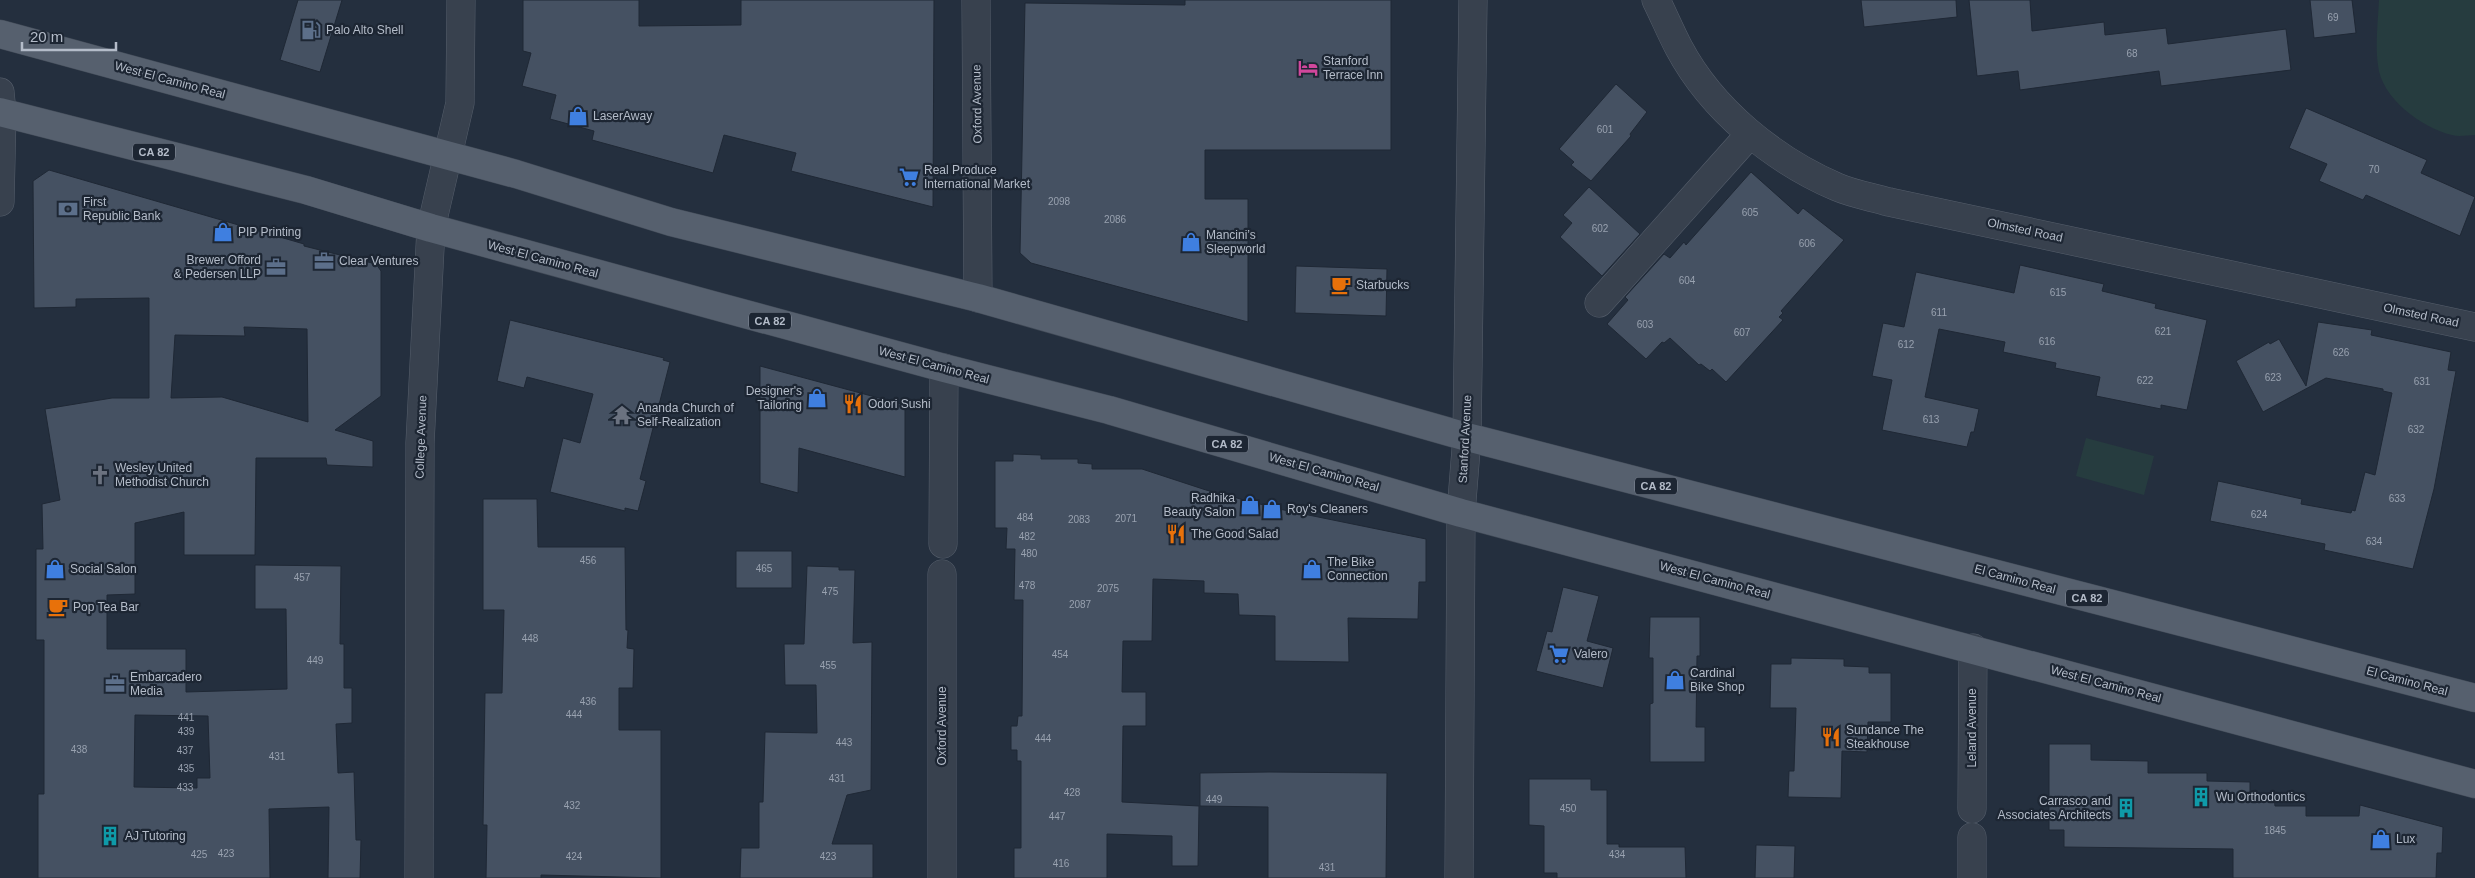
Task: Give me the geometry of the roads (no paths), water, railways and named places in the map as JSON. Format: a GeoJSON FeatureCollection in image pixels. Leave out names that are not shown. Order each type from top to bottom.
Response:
{"type":"FeatureCollection","features":[{"type":"Feature","properties":{"kind":"main road","name":"West El Camino Real"},"geometry":{"type":"LineString","coordinates":[[0,34],[516,174],[679,224],[978,298],[1467,437],[1700,498]]}},
{"type":"Feature","properties":{"kind":"main road","name":"West El Camino Real"},"geometry":{"type":"LineString","coordinates":[[1,106],[306,190],[431,228],[944,368],[1109,410],[1461,513],[1973,648],[2475,784]]}},
{"type":"Feature","properties":{"kind":"main road","name":"El Camino Real"},"geometry":{"type":"LineString","coordinates":[[1700,498],[2475,698]]}},
{"type":"Feature","properties":{"kind":"street","name":"College Avenue"},"geometry":{"type":"LineString","coordinates":[[419,878],[420,443],[431,228],[449,156],[460,97],[461,0]]}},
{"type":"Feature","properties":{"kind":"street","name":"Oxford Avenue"},"geometry":{"type":"LineString","coordinates":[[976,0],[978,298]]}},
{"type":"Feature","properties":{"kind":"street","name":"Stanford Avenue"},"geometry":{"type":"LineString","coordinates":[[1459,878],[1461,513],[1467,437],[1473,0]]}},
{"type":"Feature","properties":{"kind":"street","name":"Olmsted Road"},"geometry":{"type":"LineString","coordinates":[[1656,0],[1680,50],[1711,93],[1750,134],[1789,162],[1838,188],[1888,202],[2475,327]]}},
{"type":"Feature","properties":{"kind":"street"},"geometry":{"type":"LineString","coordinates":[[0,202],[1,106]]}},
{"type":"Feature","properties":{"kind":"street"},"geometry":{"type":"LineString","coordinates":[[1599,303],[1750,134]]}},
{"type":"Feature","properties":{"kind":"street"},"geometry":{"type":"LineString","coordinates":[[943,544],[944,368]]}},
{"type":"Feature","properties":{"kind":"street","name":"Oxford Avenue"},"geometry":{"type":"LineString","coordinates":[[942,574],[942,878]]}},
{"type":"Feature","properties":{"kind":"street","name":"Leland Avenue"},"geometry":{"type":"LineString","coordinates":[[1972,809],[1973,648]]}},
{"type":"Feature","properties":{"kind":"street"},"geometry":{"type":"LineString","coordinates":[[1972,837],[1972,878]]}},
{"type":"Feature","properties":{"kind":"place","name":"Palo Alto Shell"},"geometry":{"type":"Point","coordinates":[311,30]}},
{"type":"Feature","properties":{"kind":"place","name":"Stanford Terrace Inn"},"geometry":{"type":"Point","coordinates":[1308,68]}},
{"type":"Feature","properties":{"kind":"place","name":"LaserAway"},"geometry":{"type":"Point","coordinates":[578,116]}},
{"type":"Feature","properties":{"kind":"place","name":"Real Produce International Market"},"geometry":{"type":"Point","coordinates":[909,177]}},
{"type":"Feature","properties":{"kind":"place","name":"First Republic Bank"},"geometry":{"type":"Point","coordinates":[68,209]}},
{"type":"Feature","properties":{"kind":"place","name":"PIP Printing"},"geometry":{"type":"Point","coordinates":[223,232]}},
{"type":"Feature","properties":{"kind":"place","name":"Mancini’s Sleepworld"},"geometry":{"type":"Point","coordinates":[1191,242]}},
{"type":"Feature","properties":{"kind":"place","name":"Clear Ventures"},"geometry":{"type":"Point","coordinates":[324,261]}},
{"type":"Feature","properties":{"kind":"place","name":"Brewer Offord & Pedersen LLP"},"geometry":{"type":"Point","coordinates":[276,267]}},
{"type":"Feature","properties":{"kind":"place","name":"Starbucks"},"geometry":{"type":"Point","coordinates":[1341,285]}},
{"type":"Feature","properties":{"kind":"place","name":"Designer's Tailoring"},"geometry":{"type":"Point","coordinates":[817,398]}},
{"type":"Feature","properties":{"kind":"place","name":"Odori Sushi"},"geometry":{"type":"Point","coordinates":[853,404]}},
{"type":"Feature","properties":{"kind":"place","name":"Ananda Church of Self-Realization"},"geometry":{"type":"Point","coordinates":[622,415]}},
{"type":"Feature","properties":{"kind":"place","name":"Wesley United Methodist Church"},"geometry":{"type":"Point","coordinates":[100,475]}},
{"type":"Feature","properties":{"kind":"place","name":"Radhika Beauty Salon"},"geometry":{"type":"Point","coordinates":[1250,505]}},
{"type":"Feature","properties":{"kind":"place","name":"Roy's Cleaners"},"geometry":{"type":"Point","coordinates":[1272,509]}},
{"type":"Feature","properties":{"kind":"place","name":"The Good Salad"},"geometry":{"type":"Point","coordinates":[1176,534]}},
{"type":"Feature","properties":{"kind":"place","name":"Social Salon"},"geometry":{"type":"Point","coordinates":[55,569]}},
{"type":"Feature","properties":{"kind":"place","name":"The Bike Connection"},"geometry":{"type":"Point","coordinates":[1312,569]}},
{"type":"Feature","properties":{"kind":"place","name":"Pop Tea Bar"},"geometry":{"type":"Point","coordinates":[58,607]}},
{"type":"Feature","properties":{"kind":"place","name":"Valero"},"geometry":{"type":"Point","coordinates":[1559,654]}},
{"type":"Feature","properties":{"kind":"place","name":"Cardinal Bike Shop"},"geometry":{"type":"Point","coordinates":[1675,680]}},
{"type":"Feature","properties":{"kind":"place","name":"Embarcadero Media"},"geometry":{"type":"Point","coordinates":[115,684]}},
{"type":"Feature","properties":{"kind":"place","name":"Sundance The Steakhouse"},"geometry":{"type":"Point","coordinates":[1831,737]}},
{"type":"Feature","properties":{"kind":"place","name":"Wu Orthodontics"},"geometry":{"type":"Point","coordinates":[2201,797]}},
{"type":"Feature","properties":{"kind":"place","name":"Carrasco and Associates Architects"},"geometry":{"type":"Point","coordinates":[2126,808]}},
{"type":"Feature","properties":{"kind":"place","name":"AJ Tutoring"},"geometry":{"type":"Point","coordinates":[110,836]}},
{"type":"Feature","properties":{"kind":"place","name":"Lux"},"geometry":{"type":"Point","coordinates":[2381,839]}}]}
